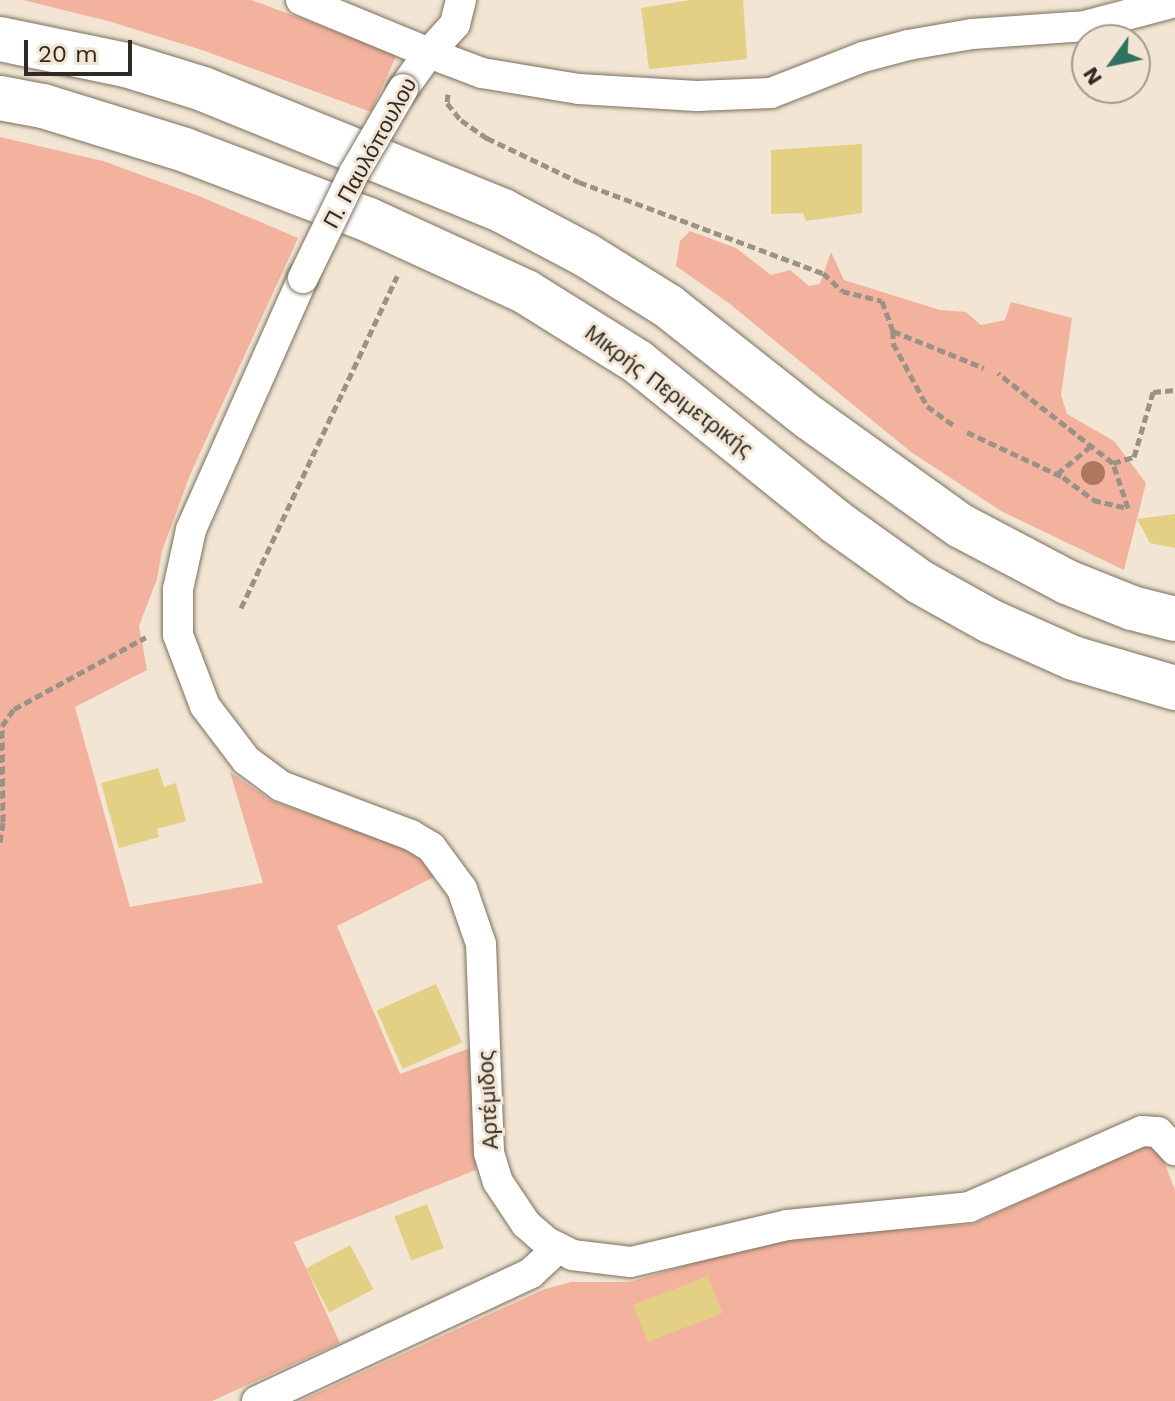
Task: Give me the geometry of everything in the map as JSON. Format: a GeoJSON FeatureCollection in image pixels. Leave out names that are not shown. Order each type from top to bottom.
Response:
{"type":"FeatureCollection","features":[{"type":"Feature","properties":{"kind":"main road"},"geometry":{"type":"LineString","coordinates":[[0,39],[126,65],[203,89],[503,211],[586,255],[668,306],[810,418],[961,526],[1067,582],[1132,608],[1175,619]]}},
{"type":"Feature","properties":{"kind":"main road","name":"Μικρής Περιμετρικής"},"geometry":{"type":"LineString","coordinates":[[0,98],[43,106],[185,150],[414,240],[526,292],[638,362],[836,522],[920,582],[990,621],[1073,658],[1175,688]]}},
{"type":"Feature","properties":{"kind":"street"},"geometry":{"type":"LineString","coordinates":[[301,0],[429,53],[455,24],[461,0]]}},
{"type":"Feature","properties":{"kind":"street","name":"Π. Παυλόπουλου"},"geometry":{"type":"LineString","coordinates":[[177,620],[181,570],[194,520],[354,173],[403,89],[429,53],[482,73],[527,82],[682,95],[751,95],[787,88],[863,57],[908,45],[972,34],[1085,26],[1175,2]]}},
{"type":"Feature","properties":{"kind":"street","name":"Αρτέμιδος"},"geometry":{"type":"LineString","coordinates":[[177,620],[184,655],[205,706],[246,760],[281,786],[411,835],[431,847],[462,889],[481,944],[485,1119],[494,1171],[526,1224],[558,1248],[598,1260],[650,1260],[764,1229],[969,1207],[1142,1131],[1158,1132],[1175,1150]]}},
{"type":"Feature","properties":{"kind":"street"},"geometry":{"type":"LineString","coordinates":[[257,1401],[531,1273],[558,1248]]}},
{"type":"Feature","properties":{"kind":"path"},"geometry":{"type":"LineString","coordinates":[[461,120],[487,138],[579,182],[823,273],[842,291],[882,301],[893,331],[893,343],[927,406],[953,425]]}},
{"type":"Feature","properties":{"kind":"path"},"geometry":{"type":"LineString","coordinates":[[241,608],[414,240]]}},
{"type":"Feature","properties":{"kind":"path"},"geometry":{"type":"LineString","coordinates":[[893,331],[984,368]]}},
{"type":"Feature","properties":{"kind":"path"},"geometry":{"type":"LineString","coordinates":[[967,432],[1056,475],[1093,500],[1128,508],[1113,463],[998,373]]}},
{"type":"Feature","properties":{"kind":"path"},"geometry":{"type":"LineString","coordinates":[[1113,463],[1134,457],[1153,392],[1175,390]]}},
{"type":"Feature","properties":{"kind":"path"},"geometry":{"type":"LineString","coordinates":[[1056,475],[1092,445]]}},
{"type":"Feature","properties":{"kind":"path"},"geometry":{"type":"LineString","coordinates":[[0,842],[3,822],[2,726],[14,709],[177,620]]}},
{"type":"Feature","properties":{"kind":"shaded area"},"geometry":{"type":"Polygon","coordinates":[[[23,0],[251,0],[397,54],[371,112],[202,50],[108,21],[23,0]]]}},
{"type":"Feature","properties":{"kind":"shaded area"},"geometry":{"type":"Polygon","coordinates":[[[0,137],[103,161],[199,196],[298,238],[190,475],[162,551],[157,579],[139,626],[147,670],[75,707],[130,907],[263,883],[230,772],[272,801],[392,843],[428,863],[438,875],[337,926],[400,1074],[473,1047],[476,1170],[294,1242],[340,1343],[212,1401],[0,1401],[0,137]]]}},
{"type":"Feature","properties":{"kind":"shaded area"},"geometry":{"type":"Polygon","coordinates":[[[690,231],[736,248],[771,275],[790,270],[809,286],[820,284],[831,252],[844,280],[940,310],[966,312],[981,325],[1005,320],[1011,302],[1072,318],[1061,395],[1067,414],[1114,441],[1146,483],[1124,570],[1001,511],[911,452],[730,304],[676,266],[680,241],[690,231]]]}},
{"type":"Feature","properties":{"kind":"shaded area"},"geometry":{"type":"Polygon","coordinates":[[[1149,1143],[1161,1154],[1175,1190],[1175,1401],[300,1401],[545,1289],[571,1282],[630,1282],[741,1249],[817,1235],[973,1224],[1149,1143]]]}},
{"type":"Feature","properties":{"kind":"building"},"geometry":{"type":"Polygon","coordinates":[[[690,0],[743,0],[747,59],[649,69],[641,8],[690,0]]]}},
{"type":"Feature","properties":{"kind":"building"},"geometry":{"type":"Polygon","coordinates":[[[862,144],[862,213],[806,221],[803,213],[771,214],[771,150],[862,144]]]}},
{"type":"Feature","properties":{"kind":"building"},"geometry":{"type":"Polygon","coordinates":[[[1175,514],[1175,548],[1150,543],[1137,519],[1175,514]]]}},
{"type":"Feature","properties":{"kind":"building"},"geometry":{"type":"Polygon","coordinates":[[[158,768],[164,787],[176,783],[186,821],[157,829],[159,837],[119,848],[101,783],[158,768]]]}},
{"type":"Feature","properties":{"kind":"building"},"geometry":{"type":"Polygon","coordinates":[[[436,984],[462,1042],[403,1069],[377,1010],[436,984]]]}},
{"type":"Feature","properties":{"kind":"building"},"geometry":{"type":"Polygon","coordinates":[[[427,1204],[444,1248],[411,1260],[394,1217],[427,1204]]]}},
{"type":"Feature","properties":{"kind":"building"},"geometry":{"type":"Polygon","coordinates":[[[350,1245],[373,1289],[329,1313],[306,1268],[350,1245]]]}},
{"type":"Feature","properties":{"kind":"building"},"geometry":{"type":"Polygon","coordinates":[[[708,1276],[722,1313],[648,1342],[633,1305],[708,1276]]]}}]}
